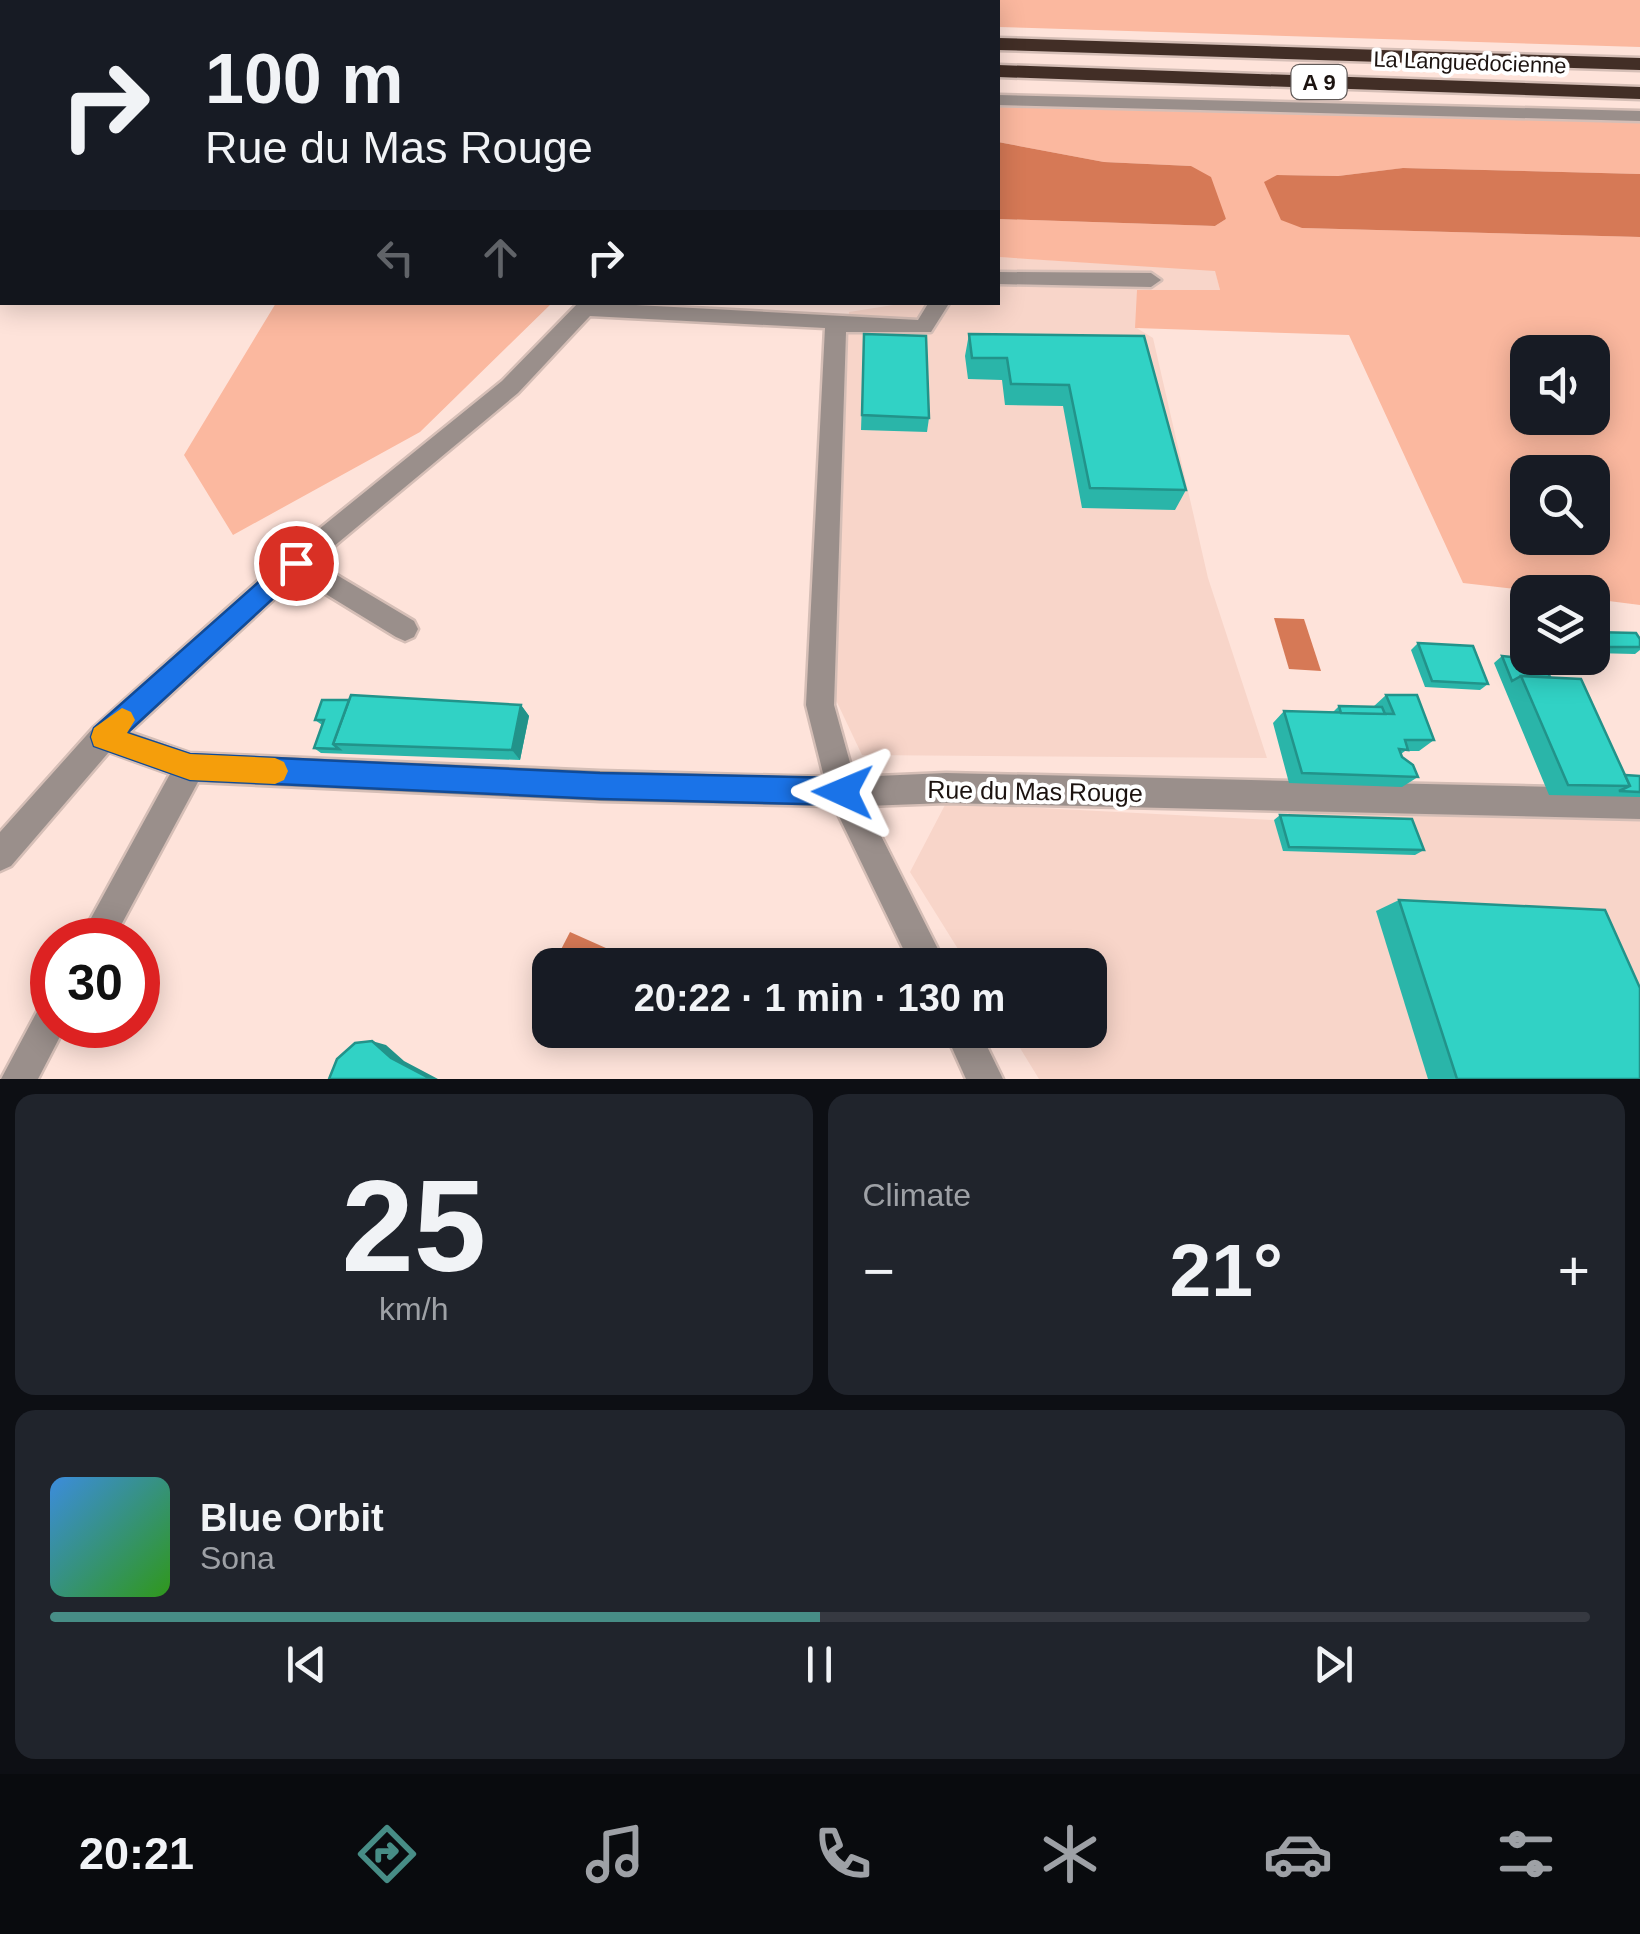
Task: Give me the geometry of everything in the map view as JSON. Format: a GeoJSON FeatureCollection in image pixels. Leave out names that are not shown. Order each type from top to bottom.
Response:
{"type":"FeatureCollection","features":[{"type":"Feature","properties":{"kind":"highway","name":"La Languedocienne"},"geometry":{"type":"LineString","coordinates":[[1000,44],[1640,64]]}},
{"type":"Feature","properties":{"kind":"highway","name":"La Languedocienne"},"geometry":{"type":"LineString","coordinates":[[1000,71],[1640,93]]}},
{"type":"Feature","properties":{"kind":"street"},"geometry":{"type":"LineString","coordinates":[[1000,100],[1640,116]]}},
{"type":"Feature","properties":{"kind":"street"},"geometry":{"type":"LineString","coordinates":[[1000,278],[1152,280]]}},
{"type":"Feature","properties":{"kind":"street"},"geometry":{"type":"LineString","coordinates":[[0,855],[104,737],[296,563],[510,387],[589,306],[836,321],[848,326],[924,327],[938,305]]}},
{"type":"Feature","properties":{"kind":"street"},"geometry":{"type":"LineString","coordinates":[[836,321],[820,705],[843,792],[921,948]]}},
{"type":"Feature","properties":{"kind":"street"},"geometry":{"type":"LineString","coordinates":[[296,563],[405,628]]}},
{"type":"Feature","properties":{"kind":"street","name":"Rue du Mas Rouge"},"geometry":{"type":"LineString","coordinates":[[104,737],[190,767],[600,786],[843,792],[946,788],[1640,804]]}},
{"type":"Feature","properties":{"kind":"street"},"geometry":{"type":"LineString","coordinates":[[107,918],[190,767]]}},
{"type":"Feature","properties":{"kind":"street"},"geometry":{"type":"LineString","coordinates":[[19,1079],[36,1048]]}},
{"type":"Feature","properties":{"kind":"street"},"geometry":{"type":"LineString","coordinates":[[970,1048],[986,1079]]}},
{"type":"Feature","properties":{"kind":"shaded area"},"geometry":{"type":"Polygon","coordinates":[[[1000,0],[1640,0],[1640,47],[1000,27],[1000,0]]]}},
{"type":"Feature","properties":{"kind":"shaded area"},"geometry":{"type":"Polygon","coordinates":[[[1000,107],[1640,122],[1640,174],[1404,168],[1338,176],[1277,175],[1302,228],[1640,237],[1640,605],[1610,601],[1610,575],[1510,575],[1510,588],[1463,583],[1349,335],[1135,328],[1137,290],[1220,290],[1215,271],[1000,257],[1000,219],[1215,226],[1226,219],[1191,166],[1104,162],[1000,142],[1000,107]]]}},
{"type":"Feature","properties":{"kind":"shaded area"},"geometry":{"type":"Polygon","coordinates":[[[1000,142],[1104,162],[1191,166],[1211,177],[1226,219],[1215,226],[1000,219],[1000,142]]]}},
{"type":"Feature","properties":{"kind":"shaded area"},"geometry":{"type":"Polygon","coordinates":[[[1403,168],[1640,174],[1640,237],[1302,228],[1281,220],[1264,182],[1277,175],[1338,176],[1403,168]]]}},
{"type":"Feature","properties":{"kind":"shaded area"},"geometry":{"type":"Polygon","coordinates":[[[1000,257],[1215,270],[1220,290],[1135,327],[1153,338],[1208,578],[1267,758],[862,755],[835,698],[849,312],[893,305],[1000,305],[1000,257]]]}},
{"type":"Feature","properties":{"kind":"shaded area"},"geometry":{"type":"Polygon","coordinates":[[[274,305],[550,305],[420,432],[233,535],[184,455],[274,305]]]}},
{"type":"Feature","properties":{"kind":"shaded area"},"geometry":{"type":"Polygon","coordinates":[[[1274,618],[1304,619],[1321,671],[1289,669],[1274,618]]]}},
{"type":"Feature","properties":{"kind":"shaded area"},"geometry":{"type":"Polygon","coordinates":[[[1276,787],[1640,800],[1640,1079],[1039,1079],[1020,1048],[1107,1048],[1107,948],[957,948],[910,872],[946,803],[1292,821],[1276,787]]]}},
{"type":"Feature","properties":{"kind":"shaded area"},"geometry":{"type":"Polygon","coordinates":[[[570,932],[606,948],[562,948],[570,932]]]}},
{"type":"Feature","properties":{"kind":"building"},"geometry":{"type":"Polygon","coordinates":[[[864,334],[926,336],[929,418],[862,415],[864,334]]]}},
{"type":"Feature","properties":{"kind":"building"},"geometry":{"type":"Polygon","coordinates":[[[969,334],[1144,336],[1186,490],[1090,488],[1069,385],[1011,384],[1007,358],[972,358],[969,334]]]}},
{"type":"Feature","properties":{"kind":"building"},"geometry":{"type":"Polygon","coordinates":[[[1610,632],[1636,633],[1640,647],[1610,647],[1610,632]]]}},
{"type":"Feature","properties":{"kind":"building"},"geometry":{"type":"Polygon","coordinates":[[[1418,643],[1473,646],[1488,684],[1432,681],[1418,643]]]}},
{"type":"Feature","properties":{"kind":"building"},"geometry":{"type":"Polygon","coordinates":[[[1502,656],[1510,657],[1510,675],[1550,677],[1521,676],[1512,681],[1502,656]]]}},
{"type":"Feature","properties":{"kind":"building"},"geometry":{"type":"Polygon","coordinates":[[[1521,676],[1581,679],[1630,786],[1568,785],[1521,676]]]}},
{"type":"Feature","properties":{"kind":"building"},"geometry":{"type":"Polygon","coordinates":[[[351,695],[521,705],[512,750],[333,744],[351,695]]]}},
{"type":"Feature","properties":{"kind":"building"},"geometry":{"type":"Polygon","coordinates":[[[1386,695],[1417,695],[1434,740],[1405,740],[1408,750],[1399,749],[1418,777],[1302,773],[1284,711],[1394,714],[1386,695]]]}},
{"type":"Feature","properties":{"kind":"building"},"geometry":{"type":"Polygon","coordinates":[[[322,700],[349,700],[333,744],[339,749],[314,748],[324,720],[315,720],[322,700]]]}},
{"type":"Feature","properties":{"kind":"building"},"geometry":{"type":"Polygon","coordinates":[[[1339,706],[1382,707],[1385,714],[1341,713],[1339,706]]]}},
{"type":"Feature","properties":{"kind":"building"},"geometry":{"type":"Polygon","coordinates":[[[1625,775],[1640,776],[1640,792],[1619,791],[1630,786],[1625,775]]]}},
{"type":"Feature","properties":{"kind":"building"},"geometry":{"type":"Polygon","coordinates":[[[1280,815],[1412,819],[1424,850],[1289,847],[1280,815]]]}},
{"type":"Feature","properties":{"kind":"building"},"geometry":{"type":"Polygon","coordinates":[[[1399,900],[1605,910],[1640,988],[1640,1079],[1457,1079],[1399,900]]]}},
{"type":"Feature","properties":{"kind":"building"},"geometry":{"type":"Polygon","coordinates":[[[372,1041],[391,1058],[431,1079],[329,1079],[337,1059],[355,1043],[372,1041]]]}},
{"type":"Feature","properties":{"kind":"slow traffic"},"geometry":{"type":"LineString","coordinates":[[122,720],[104,737],[190,767],[275,771]]}},
{"type":"Feature","properties":{"kind":"route"},"geometry":{"type":"LineString","coordinates":[[296,563],[104,737],[190,767],[600,786],[843,792]]}}]}
